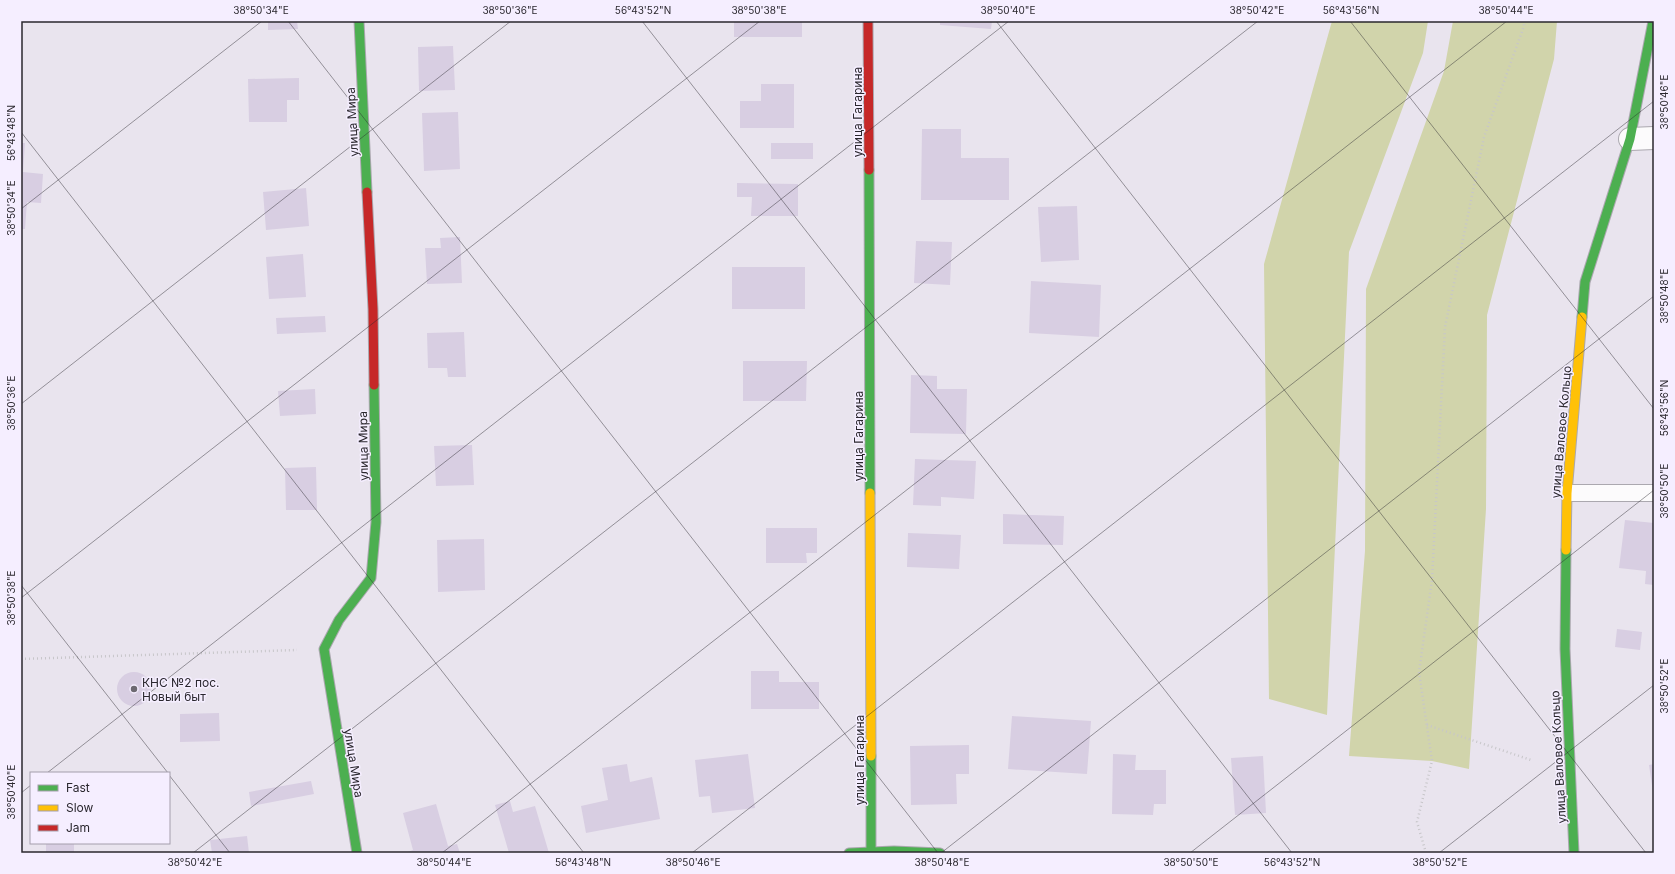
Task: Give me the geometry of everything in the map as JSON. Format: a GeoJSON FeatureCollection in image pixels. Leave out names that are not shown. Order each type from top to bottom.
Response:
{"type":"FeatureCollection","features":[{"type":"Feature","properties":{"kind":"street","name":"улица Мира"},"geometry":{"type":"LineString","coordinates":[[357,853],[324,649],[338,620],[371,578],[376,522],[373,309],[359,21]]}},
{"type":"Feature","properties":{"kind":"street","name":"улица Гагарина"},"geometry":{"type":"LineString","coordinates":[[868,21],[871,851]]}},
{"type":"Feature","properties":{"kind":"street","name":"улица Валовое Кольцо"},"geometry":{"type":"LineString","coordinates":[[1574,853],[1565,649],[1567,493],[1585,282],[1630,139],[1653,21]]}},
{"type":"Feature","properties":{"kind":"street"},"geometry":{"type":"LineString","coordinates":[[1630,139],[1654,138]]}},
{"type":"Feature","properties":{"kind":"street"},"geometry":{"type":"LineString","coordinates":[[850,853],[871,851],[940,853]]}},
{"type":"Feature","properties":{"kind":"lane"},"geometry":{"type":"LineString","coordinates":[[1567,493],[1654,493]]}},
{"type":"Feature","properties":{"kind":"path"},"geometry":{"type":"LineString","coordinates":[[1426,853],[1417,822],[1432,761],[1419,672],[1432,580],[1445,327],[1484,137],[1524,26],[1524,21]]}},
{"type":"Feature","properties":{"kind":"path"},"geometry":{"type":"LineString","coordinates":[[21,660],[324,649]]}},
{"type":"Feature","properties":{"kind":"path"},"geometry":{"type":"LineString","coordinates":[[1427,725],[1531,760]]}},
{"type":"Feature","properties":{"kind":"green space"},"geometry":{"type":"Polygon","coordinates":[[[1332,21],[1428,21],[1423,53],[1349,252],[1327,715],[1269,699],[1264,264],[1332,21]]]}},
{"type":"Feature","properties":{"kind":"green space"},"geometry":{"type":"Polygon","coordinates":[[[1453,21],[1557,21],[1554,59],[1487,315],[1486,509],[1469,769],[1432,761],[1349,756],[1365,551],[1366,289],[1444,71],[1453,21]]]}},
{"type":"Feature","properties":{"kind":"building"},"geometry":{"type":"Polygon","coordinates":[[[268,21],[297,21],[298,29],[268,30],[268,21]]]}},
{"type":"Feature","properties":{"kind":"building"},"geometry":{"type":"Polygon","coordinates":[[[734,21],[802,21],[802,37],[734,37],[734,21]]]}},
{"type":"Feature","properties":{"kind":"building"},"geometry":{"type":"Polygon","coordinates":[[[940,21],[992,21],[991,29],[940,25],[940,21]]]}},
{"type":"Feature","properties":{"kind":"building"},"geometry":{"type":"Polygon","coordinates":[[[453,46],[455,90],[419,91],[418,47],[453,46]]]}},
{"type":"Feature","properties":{"kind":"building"},"geometry":{"type":"Polygon","coordinates":[[[299,78],[299,100],[287,100],[287,122],[249,122],[248,79],[299,78]]]}},
{"type":"Feature","properties":{"kind":"building"},"geometry":{"type":"Polygon","coordinates":[[[761,84],[794,84],[794,128],[740,128],[740,101],[761,101],[761,84]]]}},
{"type":"Feature","properties":{"kind":"building"},"geometry":{"type":"Polygon","coordinates":[[[458,112],[460,169],[424,171],[422,113],[458,112]]]}},
{"type":"Feature","properties":{"kind":"building"},"geometry":{"type":"Polygon","coordinates":[[[922,129],[961,129],[961,158],[1009,158],[1009,200],[921,200],[922,129]]]}},
{"type":"Feature","properties":{"kind":"building"},"geometry":{"type":"Polygon","coordinates":[[[21,143],[25,143],[23,172],[43,174],[41,203],[27,202],[25,229],[21,229],[21,143]]]}},
{"type":"Feature","properties":{"kind":"building"},"geometry":{"type":"Polygon","coordinates":[[[771,143],[813,143],[813,159],[771,159],[771,143]]]}},
{"type":"Feature","properties":{"kind":"building"},"geometry":{"type":"Polygon","coordinates":[[[737,183],[798,184],[798,216],[751,216],[752,197],[737,197],[737,183]]]}},
{"type":"Feature","properties":{"kind":"building"},"geometry":{"type":"Polygon","coordinates":[[[306,188],[309,226],[266,230],[263,192],[306,188]]]}},
{"type":"Feature","properties":{"kind":"building"},"geometry":{"type":"Polygon","coordinates":[[[1077,206],[1079,260],[1041,262],[1038,207],[1077,206]]]}},
{"type":"Feature","properties":{"kind":"building"},"geometry":{"type":"Polygon","coordinates":[[[460,237],[462,283],[427,284],[425,248],[441,248],[440,238],[460,237]]]}},
{"type":"Feature","properties":{"kind":"building"},"geometry":{"type":"Polygon","coordinates":[[[916,241],[952,242],[950,285],[914,283],[916,241]]]}},
{"type":"Feature","properties":{"kind":"building"},"geometry":{"type":"Polygon","coordinates":[[[303,254],[306,297],[269,299],[266,257],[303,254]]]}},
{"type":"Feature","properties":{"kind":"building"},"geometry":{"type":"Polygon","coordinates":[[[732,267],[805,267],[805,309],[732,309],[732,267]]]}},
{"type":"Feature","properties":{"kind":"building"},"geometry":{"type":"Polygon","coordinates":[[[1031,281],[1101,285],[1099,337],[1029,333],[1031,281]]]}},
{"type":"Feature","properties":{"kind":"building"},"geometry":{"type":"Polygon","coordinates":[[[325,316],[326,332],[277,334],[276,318],[325,316]]]}},
{"type":"Feature","properties":{"kind":"building"},"geometry":{"type":"Polygon","coordinates":[[[464,332],[466,377],[448,377],[447,368],[428,368],[427,333],[464,332]]]}},
{"type":"Feature","properties":{"kind":"building"},"geometry":{"type":"Polygon","coordinates":[[[743,361],[807,361],[806,401],[743,401],[743,361]]]}},
{"type":"Feature","properties":{"kind":"building"},"geometry":{"type":"Polygon","coordinates":[[[911,375],[937,376],[937,389],[967,389],[966,434],[910,433],[911,375]]]}},
{"type":"Feature","properties":{"kind":"building"},"geometry":{"type":"Polygon","coordinates":[[[315,389],[316,414],[280,416],[278,391],[315,389]]]}},
{"type":"Feature","properties":{"kind":"building"},"geometry":{"type":"Polygon","coordinates":[[[472,445],[474,485],[436,486],[434,446],[472,445]]]}},
{"type":"Feature","properties":{"kind":"building"},"geometry":{"type":"Polygon","coordinates":[[[915,459],[976,461],[974,499],[941,497],[941,506],[913,505],[915,459]]]}},
{"type":"Feature","properties":{"kind":"building"},"geometry":{"type":"Polygon","coordinates":[[[316,467],[317,510],[286,510],[285,468],[316,467]]]}},
{"type":"Feature","properties":{"kind":"building"},"geometry":{"type":"Polygon","coordinates":[[[1003,514],[1064,516],[1063,545],[1003,544],[1003,514]]]}},
{"type":"Feature","properties":{"kind":"building"},"geometry":{"type":"Polygon","coordinates":[[[1625,520],[1654,523],[1654,585],[1645,584],[1646,571],[1619,568],[1625,520]]]}},
{"type":"Feature","properties":{"kind":"building"},"geometry":{"type":"Polygon","coordinates":[[[766,528],[817,528],[817,553],[806,553],[807,563],[766,563],[766,528]]]}},
{"type":"Feature","properties":{"kind":"building"},"geometry":{"type":"Polygon","coordinates":[[[908,533],[961,535],[959,569],[907,567],[908,533]]]}},
{"type":"Feature","properties":{"kind":"building"},"geometry":{"type":"Polygon","coordinates":[[[484,539],[485,590],[438,592],[437,540],[484,539]]]}},
{"type":"Feature","properties":{"kind":"building"},"geometry":{"type":"Polygon","coordinates":[[[1617,629],[1642,632],[1640,650],[1615,647],[1617,629]]]}},
{"type":"Feature","properties":{"kind":"building"},"geometry":{"type":"Polygon","coordinates":[[[751,671],[779,671],[779,682],[819,682],[819,709],[751,709],[751,671]]]}},
{"type":"Feature","properties":{"kind":"building","name":"КНС №2 пос. Новый быт"},"geometry":{"type":"Polygon","coordinates":[[[131,672],[137,672],[141,673],[148,679],[151,689],[150,696],[144,703],[137,706],[131,706],[127,705],[120,699],[117,692],[117,686],[118,682],[124,675],[131,672]]]}},
{"type":"Feature","properties":{"kind":"building"},"geometry":{"type":"Polygon","coordinates":[[[219,713],[220,741],[180,742],[180,714],[219,713]]]}},
{"type":"Feature","properties":{"kind":"building"},"geometry":{"type":"Polygon","coordinates":[[[1012,716],[1091,721],[1087,774],[1008,769],[1012,716]]]}},
{"type":"Feature","properties":{"kind":"building"},"geometry":{"type":"Polygon","coordinates":[[[969,745],[969,774],[956,774],[957,804],[911,805],[910,746],[969,745]]]}},
{"type":"Feature","properties":{"kind":"building"},"geometry":{"type":"Polygon","coordinates":[[[748,754],[755,808],[712,813],[710,796],[699,797],[695,760],[748,754]]]}},
{"type":"Feature","properties":{"kind":"building"},"geometry":{"type":"Polygon","coordinates":[[[1113,754],[1136,755],[1135,770],[1166,770],[1166,804],[1154,804],[1153,815],[1112,814],[1113,754]]]}},
{"type":"Feature","properties":{"kind":"building"},"geometry":{"type":"Polygon","coordinates":[[[1263,756],[1266,813],[1235,815],[1231,758],[1263,756]]]}},
{"type":"Feature","properties":{"kind":"building"},"geometry":{"type":"Polygon","coordinates":[[[627,764],[630,782],[652,777],[660,819],[586,833],[581,806],[608,800],[602,768],[627,764]]]}},
{"type":"Feature","properties":{"kind":"building"},"geometry":{"type":"Polygon","coordinates":[[[1654,764],[1654,792],[1653,792],[1649,765],[1654,764]]]}},
{"type":"Feature","properties":{"kind":"building"},"geometry":{"type":"Polygon","coordinates":[[[311,781],[314,794],[251,806],[249,792],[311,781]]]}},
{"type":"Feature","properties":{"kind":"building"},"geometry":{"type":"Polygon","coordinates":[[[510,801],[513,812],[535,806],[549,853],[509,853],[495,805],[510,801]]]}},
{"type":"Feature","properties":{"kind":"building"},"geometry":{"type":"Polygon","coordinates":[[[436,804],[448,846],[457,844],[460,853],[405,853],[413,850],[403,813],[436,804]]]}},
{"type":"Feature","properties":{"kind":"building"},"geometry":{"type":"Polygon","coordinates":[[[247,836],[249,853],[212,853],[210,840],[247,836]]]}},
{"type":"Feature","properties":{"kind":"building"},"geometry":{"type":"Polygon","coordinates":[[[46,844],[74,844],[74,853],[46,853],[46,844]]]}},
{"type":"Feature","properties":{"kind":"traffic: fast"},"geometry":{"type":"LineString","coordinates":[[359,21],[367,192]]}},
{"type":"Feature","properties":{"kind":"traffic: fast"},"geometry":{"type":"LineString","coordinates":[[1582,317],[1585,282],[1630,139],[1653,21]]}},
{"type":"Feature","properties":{"kind":"traffic: fast"},"geometry":{"type":"LineString","coordinates":[[869,170],[870,493]]}},
{"type":"Feature","properties":{"kind":"traffic: fast"},"geometry":{"type":"LineString","coordinates":[[357,853],[324,649],[339,620],[371,578],[376,522],[374,385]]}},
{"type":"Feature","properties":{"kind":"traffic: fast"},"geometry":{"type":"LineString","coordinates":[[1566,550],[1565,649],[1574,853]]}},
{"type":"Feature","properties":{"kind":"traffic: fast"},"geometry":{"type":"LineString","coordinates":[[871,756],[871,851]]}},
{"type":"Feature","properties":{"kind":"traffic: fast"},"geometry":{"type":"LineString","coordinates":[[849,853],[894,851],[940,853]]}},
{"type":"Feature","properties":{"kind":"traffic: slow"},"geometry":{"type":"LineString","coordinates":[[1566,550],[1567,493],[1582,317]]}},
{"type":"Feature","properties":{"kind":"traffic: slow"},"geometry":{"type":"LineString","coordinates":[[870,493],[871,756]]}},
{"type":"Feature","properties":{"kind":"traffic: jam"},"geometry":{"type":"LineString","coordinates":[[868,21],[869,170]]}},
{"type":"Feature","properties":{"kind":"traffic: jam"},"geometry":{"type":"LineString","coordinates":[[367,192],[373,309],[374,385]]}},
{"type":"Feature","properties":{"kind":"place","name":"КНС №2 пос. Новый быт"},"geometry":{"type":"Point","coordinates":[134,689]}}]}
